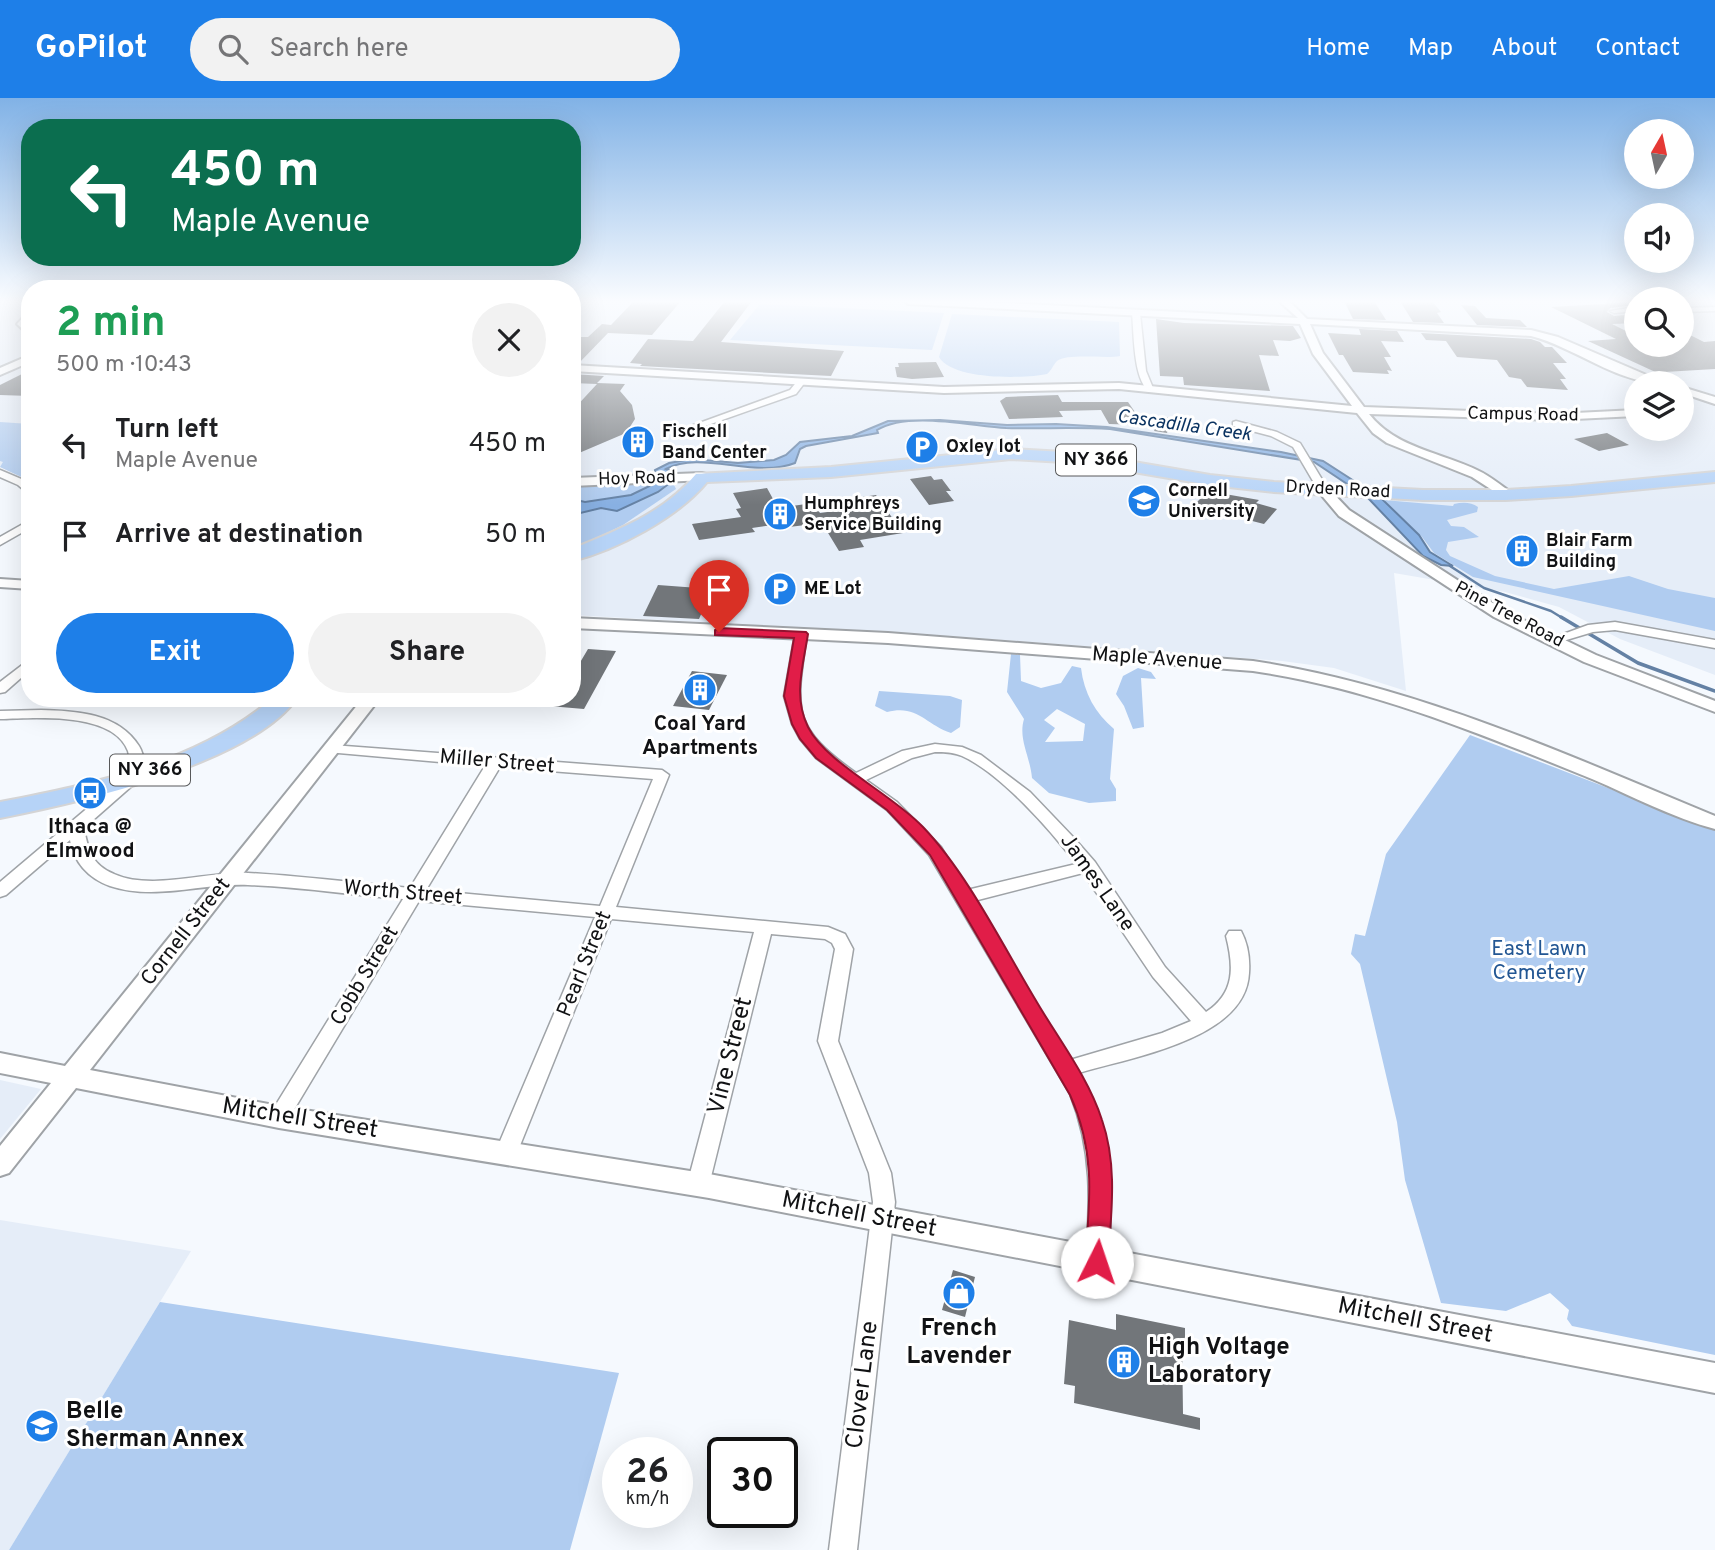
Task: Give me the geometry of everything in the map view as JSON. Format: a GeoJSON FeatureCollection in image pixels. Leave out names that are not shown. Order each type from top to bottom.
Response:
{"type":"FeatureCollection","features":[{"type":"Feature","properties":{"kind":"main road","name":"Dryden Road"},"geometry":{"type":"LineString","coordinates":[[666,509],[691,490],[702,477],[857,470],[966,457],[1035,455],[1105,461],[1231,482],[1324,491],[1402,494],[1506,495],[1715,477]]}},
{"type":"Feature","properties":{"kind":"main road","name":"Dryden Road"},"geometry":{"type":"LineString","coordinates":[[581,552],[627,532],[711,487],[755,476]]}},
{"type":"Feature","properties":{"kind":"main road","name":"NY 366"},"geometry":{"type":"LineString","coordinates":[[0,810],[137,774],[213,748],[264,719],[277,707]]}},
{"type":"Feature","properties":{"kind":"street","name":"Campus Road"},"geometry":{"type":"LineString","coordinates":[[587,369],[947,390],[1087,385],[1149,388],[1294,406],[1361,410],[1555,417],[1624,414]]}},
{"type":"Feature","properties":{"kind":"street"},"geometry":{"type":"LineString","coordinates":[[1142,369],[1149,388]]}},
{"type":"Feature","properties":{"kind":"street"},"geometry":{"type":"LineString","coordinates":[[1330,369],[1383,436],[1476,474],[1506,495]]}},
{"type":"Feature","properties":{"kind":"street"},"geometry":{"type":"LineString","coordinates":[[685,430],[793,392],[802,380]]}},
{"type":"Feature","properties":{"kind":"street"},"geometry":{"type":"LineString","coordinates":[[1694,394],[1715,402]]}},
{"type":"Feature","properties":{"kind":"street"},"geometry":{"type":"LineString","coordinates":[[1694,406],[1715,402]]}},
{"type":"Feature","properties":{"kind":"street"},"geometry":{"type":"LineString","coordinates":[[1236,424],[1284,438],[1297,445],[1324,491]]}},
{"type":"Feature","properties":{"kind":"street"},"geometry":{"type":"LineString","coordinates":[[0,473],[21,484]]}},
{"type":"Feature","properties":{"kind":"street","name":"Hoy Road"},"geometry":{"type":"LineString","coordinates":[[581,482],[702,477]]}},
{"type":"Feature","properties":{"kind":"street","name":"Pine Tree Road"},"geometry":{"type":"LineString","coordinates":[[1324,491],[1331,503],[1343,514],[1382,536],[1439,577],[1508,618],[1632,676],[1715,707]]}},
{"type":"Feature","properties":{"kind":"street"},"geometry":{"type":"LineString","coordinates":[[0,542],[21,529]]}},
{"type":"Feature","properties":{"kind":"street"},"geometry":{"type":"LineString","coordinates":[[0,583],[21,584]]}},
{"type":"Feature","properties":{"kind":"street","name":"Maple Avenue"},"geometry":{"type":"LineString","coordinates":[[581,623],[801,634],[1176,660],[1313,675],[1420,704],[1715,823]]}},
{"type":"Feature","properties":{"kind":"street"},"geometry":{"type":"LineString","coordinates":[[1553,640],[1586,630],[1629,628],[1715,644]]}},
{"type":"Feature","properties":{"kind":"street"},"geometry":{"type":"LineString","coordinates":[[801,634],[791,696],[799,724],[807,739],[821,755],[892,806],[936,851],[1066,1069],[1092,1120],[1098,1142],[1102,1177],[1097,1262]]}},
{"type":"Feature","properties":{"kind":"street"},"geometry":{"type":"LineString","coordinates":[[0,689],[21,671]]}},
{"type":"Feature","properties":{"kind":"street","name":"Cornell Street"},"geometry":{"type":"LineString","coordinates":[[0,1165],[365,707]]}},
{"type":"Feature","properties":{"kind":"street"},"geometry":{"type":"LineString","coordinates":[[0,715],[74,715],[104,722],[129,740],[138,764],[137,774],[0,891]]}},
{"type":"Feature","properties":{"kind":"street","name":"Miller Street"},"geometry":{"type":"LineString","coordinates":[[332,749],[662,775]]}},
{"type":"Feature","properties":{"kind":"street","name":"James Lane"},"geometry":{"type":"LineString","coordinates":[[856,779],[893,759],[926,750],[962,751],[1026,795],[1059,828],[1089,866],[1162,976],[1205,1024]]}},
{"type":"Feature","properties":{"kind":"street","name":"Cobb Street"},"geometry":{"type":"LineString","coordinates":[[279,1117],[495,762]]}},
{"type":"Feature","properties":{"kind":"street","name":"Pearl Street"},"geometry":{"type":"LineString","coordinates":[[506,1153],[662,775]]}},
{"type":"Feature","properties":{"kind":"street","name":"Worth Street"},"geometry":{"type":"LineString","coordinates":[[75,825],[83,858],[95,871],[118,881],[166,885],[242,878],[764,927]]}},
{"type":"Feature","properties":{"kind":"street"},"geometry":{"type":"LineString","coordinates":[[965,897],[1089,866]]}},
{"type":"Feature","properties":{"kind":"street","name":"Vine Street"},"geometry":{"type":"LineString","coordinates":[[698,1185],[764,927]]}},
{"type":"Feature","properties":{"kind":"street","name":"Clover Lane"},"geometry":{"type":"LineString","coordinates":[[764,927],[828,933],[843,944],[828,1041],[880,1173],[884,1200],[843,1550]]}},
{"type":"Feature","properties":{"kind":"street"},"geometry":{"type":"LineString","coordinates":[[1066,1069],[1185,1034],[1205,1024],[1231,1003],[1237,990],[1241,961],[1235,936]]}},
{"type":"Feature","properties":{"kind":"street","name":"Mitchell Street"},"geometry":{"type":"LineString","coordinates":[[0,1063],[279,1117],[698,1185],[1715,1378]]}},
{"type":"Feature","properties":{"kind":"shaded area"},"geometry":{"type":"Polygon","coordinates":[[[0,369],[21,369],[21,477],[0,467],[0,369]]]}},
{"type":"Feature","properties":{"kind":"shaded area","name":"Cornell University"},"geometry":{"type":"Polygon","coordinates":[[[581,369],[1715,369],[1715,675],[1620,639],[1559,607],[1505,592],[1394,573],[1406,691],[1334,668],[1282,661],[962,637],[581,616],[581,369]]]}},
{"type":"Feature","properties":{"kind":"shaded area"},"geometry":{"type":"Polygon","coordinates":[[[927,420],[1107,427],[1281,452],[1323,461],[1382,499],[1419,535],[1430,552],[1453,566],[1441,565],[1423,556],[1368,498],[1314,462],[1110,429],[1006,428],[927,420]]]}},
{"type":"Feature","properties":{"kind":"shaded area"},"geometry":{"type":"Polygon","coordinates":[[[888,421],[913,421],[890,424],[877,430],[878,433],[806,446],[800,449],[795,463],[779,467],[695,462],[680,464],[666,469],[674,472],[675,479],[658,492],[617,511],[601,508],[581,513],[581,501],[631,495],[658,482],[655,470],[669,463],[692,459],[738,463],[774,460],[786,455],[800,442],[852,436],[888,421]]]}},
{"type":"Feature","properties":{"kind":"shaded area"},"geometry":{"type":"Polygon","coordinates":[[[0,1080],[41,1089],[0,1139],[0,1080]]]}},
{"type":"Feature","properties":{"kind":"shaded area","name":"Belle Sherman Annex"},"geometry":{"type":"Polygon","coordinates":[[[0,1220],[191,1251],[9,1550],[0,1550],[0,1220]]]}},
{"type":"Feature","properties":{"kind":"green space"},"geometry":{"type":"Polygon","coordinates":[[[955,369],[1052,369],[1047,374],[1036,376],[1006,377],[955,369]]]}},
{"type":"Feature","properties":{"kind":"green space"},"geometry":{"type":"Polygon","coordinates":[[[0,422],[21,423],[21,477],[0,467],[3,462],[0,461],[0,422]]]}},
{"type":"Feature","properties":{"kind":"green space"},"geometry":{"type":"Polygon","coordinates":[[[673,483],[676,489],[623,525],[581,546],[581,486],[673,483]]]}},
{"type":"Feature","properties":{"kind":"green space"},"geometry":{"type":"Polygon","coordinates":[[[1384,500],[1453,506],[1467,503],[1478,507],[1477,512],[1447,520],[1451,526],[1464,527],[1479,537],[1448,542],[1446,550],[1450,556],[1495,576],[1554,589],[1629,576],[1668,589],[1715,598],[1715,631],[1473,577],[1434,553],[1422,537],[1384,500]]]}},
{"type":"Feature","properties":{"kind":"green space"},"geometry":{"type":"Polygon","coordinates":[[[1011,654],[1020,655],[1021,681],[1041,688],[1061,683],[1072,666],[1081,668],[1092,702],[1114,729],[1110,779],[1116,789],[1116,801],[1089,803],[1049,793],[1032,778],[1023,741],[1024,719],[1007,692],[1011,654]],[[1057,709],[1044,720],[1055,728],[1045,742],[1083,741],[1085,724],[1057,709]]]}},
{"type":"Feature","properties":{"kind":"green space"},"geometry":{"type":"Polygon","coordinates":[[[1138,668],[1151,672],[1156,679],[1141,678],[1144,727],[1133,729],[1116,694],[1123,676],[1138,668]]]}},
{"type":"Feature","properties":{"kind":"green space"},"geometry":{"type":"Polygon","coordinates":[[[879,691],[950,696],[962,700],[960,727],[951,733],[914,713],[897,710],[887,712],[875,706],[879,691]]]}},
{"type":"Feature","properties":{"kind":"green space","name":"East Lawn Cemetery"},"geometry":{"type":"Polygon","coordinates":[[[1470,735],[1715,829],[1715,1355],[1572,1326],[1567,1319],[1569,1310],[1550,1293],[1506,1311],[1441,1303],[1405,1180],[1397,1122],[1360,964],[1351,954],[1355,934],[1365,936],[1386,854],[1470,735]]]}},
{"type":"Feature","properties":{"kind":"green space"},"geometry":{"type":"Polygon","coordinates":[[[160,1302],[619,1373],[570,1550],[9,1550],[160,1302]]]}},
{"type":"Feature","properties":{"kind":"building"},"geometry":{"type":"Polygon","coordinates":[[[693,369],[835,369],[831,376],[693,369]]]}},
{"type":"Feature","properties":{"kind":"building"},"geometry":{"type":"Polygon","coordinates":[[[895,369],[940,369],[944,377],[912,379],[897,377],[895,369]]]}},
{"type":"Feature","properties":{"kind":"building"},"geometry":{"type":"Polygon","coordinates":[[[1159,369],[1263,369],[1270,391],[1184,385],[1183,377],[1160,376],[1159,369]]]}},
{"type":"Feature","properties":{"kind":"building"},"geometry":{"type":"Polygon","coordinates":[[[1351,369],[1391,369],[1392,371],[1387,370],[1389,374],[1353,372],[1351,369]]]}},
{"type":"Feature","properties":{"kind":"building"},"geometry":{"type":"Polygon","coordinates":[[[1503,369],[1558,369],[1566,379],[1560,379],[1568,390],[1527,387],[1521,379],[1509,377],[1503,369]]]}},
{"type":"Feature","properties":{"kind":"building"},"geometry":{"type":"Polygon","coordinates":[[[1648,369],[1715,369],[1653,371],[1648,369]]]}},
{"type":"Feature","properties":{"kind":"building"},"geometry":{"type":"Polygon","coordinates":[[[21,374],[21,396],[0,395],[0,385],[21,374]]]}},
{"type":"Feature","properties":{"kind":"building"},"geometry":{"type":"Polygon","coordinates":[[[581,375],[604,376],[597,383],[625,384],[620,391],[632,405],[635,419],[626,433],[581,452],[581,401],[597,384],[581,383],[581,375]]]}},
{"type":"Feature","properties":{"kind":"building"},"geometry":{"type":"Polygon","coordinates":[[[1058,395],[1062,402],[1128,402],[1144,425],[1109,424],[1101,410],[1059,411],[1063,417],[1009,419],[1000,401],[1006,397],[1058,395]]]}},
{"type":"Feature","properties":{"kind":"building"},"geometry":{"type":"Polygon","coordinates":[[[1161,416],[1178,419],[1172,431],[1154,431],[1161,416]]]}},
{"type":"Feature","properties":{"kind":"building"},"geometry":{"type":"Polygon","coordinates":[[[1607,433],[1629,445],[1599,451],[1574,439],[1607,433]]]}},
{"type":"Feature","properties":{"kind":"building"},"geometry":{"type":"Polygon","coordinates":[[[931,476],[934,480],[942,479],[951,491],[946,491],[954,501],[929,505],[910,479],[931,476]]]}},
{"type":"Feature","properties":{"kind":"building"},"geometry":{"type":"Polygon","coordinates":[[[767,488],[778,508],[813,503],[820,513],[842,510],[835,501],[876,495],[903,533],[860,540],[864,547],[839,551],[822,523],[789,527],[787,523],[752,528],[755,532],[699,540],[692,524],[741,517],[736,509],[741,508],[733,493],[767,488]]]}},
{"type":"Feature","properties":{"kind":"building"},"geometry":{"type":"Polygon","coordinates":[[[1208,491],[1259,500],[1256,503],[1277,509],[1264,524],[1193,506],[1208,491]]]}},
{"type":"Feature","properties":{"kind":"building"},"geometry":{"type":"Polygon","coordinates":[[[658,585],[712,589],[699,619],[643,616],[658,585]]]}},
{"type":"Feature","properties":{"kind":"building"},"geometry":{"type":"Polygon","coordinates":[[[588,649],[616,651],[584,709],[561,707],[581,707],[581,661],[588,649]]]}},
{"type":"Feature","properties":{"kind":"building","name":"Coal Yard Apartments"},"geometry":{"type":"Polygon","coordinates":[[[692,671],[727,675],[709,710],[673,706],[692,671]]]}},
{"type":"Feature","properties":{"kind":"building","name":"French Lavender"},"geometry":{"type":"Polygon","coordinates":[[[953,1270],[975,1277],[965,1317],[942,1310],[953,1270]]]}},
{"type":"Feature","properties":{"kind":"building","name":"High Voltage Laboratory"},"geometry":{"type":"Polygon","coordinates":[[[1116,1314],[1185,1328],[1185,1340],[1182,1339],[1183,1414],[1200,1418],[1200,1430],[1074,1403],[1075,1386],[1064,1384],[1069,1320],[1116,1330],[1116,1314]]]}},
{"type":"Feature","properties":{"kind":"waterway","name":"Cascadilla Creek"},"geometry":{"type":"LineString","coordinates":[[1450,566],[1484,588],[1551,611],[1564,619]]}},
{"type":"Feature","properties":{"kind":"waterway","name":"Cascadilla Creek"},"geometry":{"type":"LineString","coordinates":[[1561,617],[1638,663],[1715,691]]}},
{"type":"Feature","properties":{"kind":"place","name":"Fischell Band Center"},"geometry":{"type":"Point","coordinates":[638,442]}},
{"type":"Feature","properties":{"kind":"place","name":"Oxley lot"},"geometry":{"type":"Point","coordinates":[922,447]}},
{"type":"Feature","properties":{"kind":"place","name":"Cornell University"},"geometry":{"type":"Point","coordinates":[1144,501]}},
{"type":"Feature","properties":{"kind":"place","name":"Humphreys Service Building"},"geometry":{"type":"Point","coordinates":[780,514]}},
{"type":"Feature","properties":{"kind":"place","name":"Blair Farm Building"},"geometry":{"type":"Point","coordinates":[1522,551]}},
{"type":"Feature","properties":{"kind":"place","name":"ME Lot"},"geometry":{"type":"Point","coordinates":[780,589]}},
{"type":"Feature","properties":{"kind":"place","name":"Coal Yard Apartments"},"geometry":{"type":"Point","coordinates":[700,690]}},
{"type":"Feature","properties":{"kind":"place","name":"Ithaca @ Elmwood"},"geometry":{"type":"Point","coordinates":[90,793]}},
{"type":"Feature","properties":{"kind":"place","name":"French Lavender"},"geometry":{"type":"Point","coordinates":[959,1293]}},
{"type":"Feature","properties":{"kind":"place","name":"High Voltage Laboratory"},"geometry":{"type":"Point","coordinates":[1124,1362]}},
{"type":"Feature","properties":{"kind":"place","name":"Belle Sherman Annex"},"geometry":{"type":"Point","coordinates":[42,1426]}},
{"type":"Feature","properties":{"kind":"route"},"geometry":{"type":"LineString","coordinates":[[719,632],[801,634],[791,696],[799,724],[807,739],[821,755],[892,806],[917,830],[936,851],[965,897],[1079,1091],[1092,1120],[1098,1142],[1102,1177],[1097,1262]]}}]}
